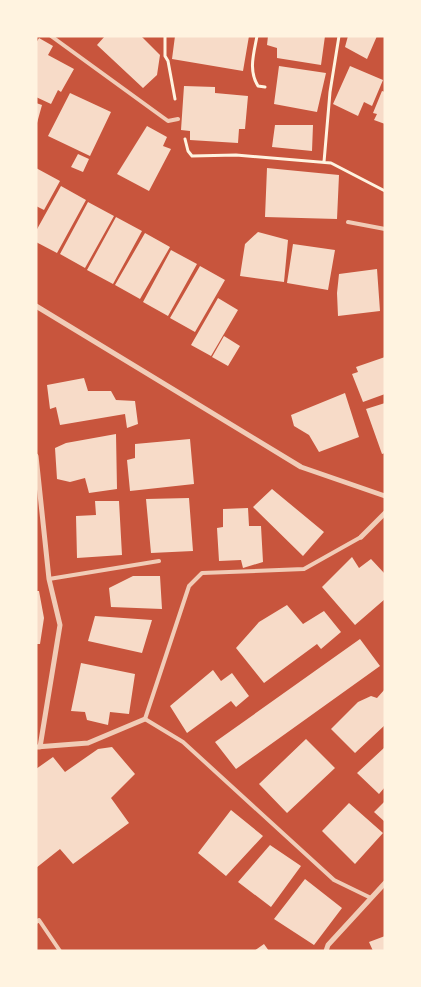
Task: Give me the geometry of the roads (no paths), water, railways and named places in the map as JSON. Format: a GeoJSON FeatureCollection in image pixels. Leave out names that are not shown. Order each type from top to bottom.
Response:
{"type":"FeatureCollection","features":[{"type":"Feature","properties":{"kind":"street"},"geometry":{"type":"LineString","coordinates":[[36,306],[301,467],[382,495]]}},
{"type":"Feature","properties":{"kind":"street"},"geometry":{"type":"LineString","coordinates":[[36,456],[49,579],[60,625],[38,747],[88,742],[145,719]]}},
{"type":"Feature","properties":{"kind":"street"},"geometry":{"type":"LineString","coordinates":[[360,537],[385,513]]}},
{"type":"Feature","properties":{"kind":"street"},"geometry":{"type":"LineString","coordinates":[[326,951],[328,945],[385,883]]}},
{"type":"Feature","properties":{"kind":"lane"},"geometry":{"type":"LineString","coordinates":[[51,36],[168,121],[178,120]]}},
{"type":"Feature","properties":{"kind":"lane"},"geometry":{"type":"LineString","coordinates":[[348,222],[385,229]]}},
{"type":"Feature","properties":{"kind":"lane"},"geometry":{"type":"LineString","coordinates":[[382,495],[385,488]]}},
{"type":"Feature","properties":{"kind":"lane"},"geometry":{"type":"LineString","coordinates":[[360,537],[304,569],[202,573],[189,586],[145,719],[183,742],[334,880],[371,898]]}},
{"type":"Feature","properties":{"kind":"lane"},"geometry":{"type":"LineString","coordinates":[[49,579],[159,561]]}},
{"type":"Feature","properties":{"kind":"lane"},"geometry":{"type":"LineString","coordinates":[[36,922],[39,920],[60,951]]}}]}
